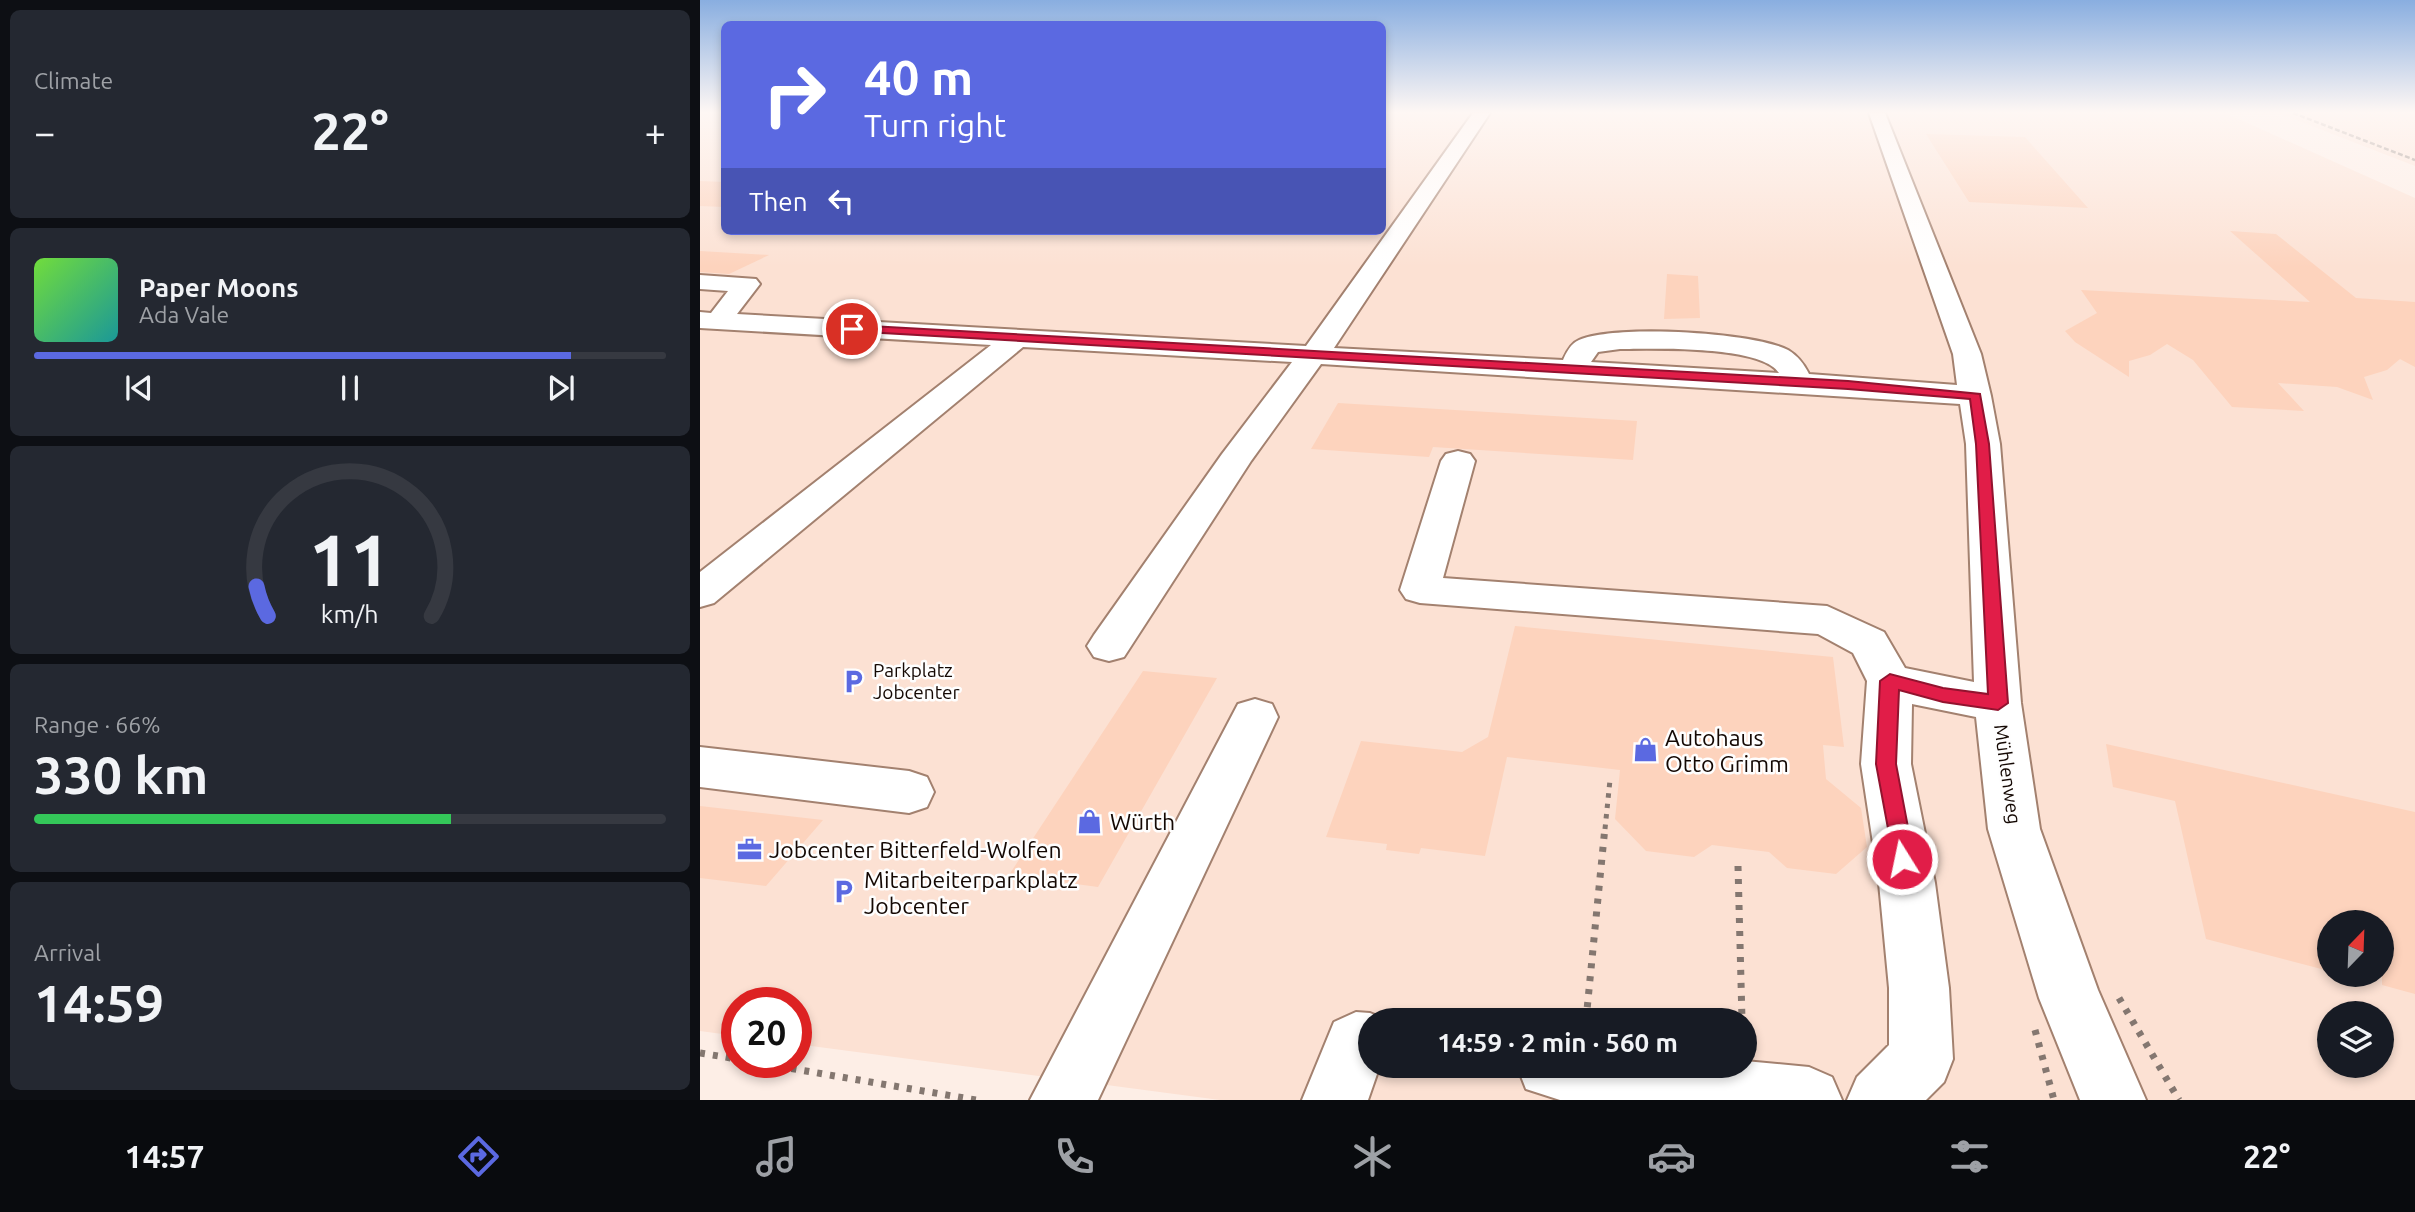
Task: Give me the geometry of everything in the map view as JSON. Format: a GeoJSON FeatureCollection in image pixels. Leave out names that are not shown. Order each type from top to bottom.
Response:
{"type":"FeatureCollection","features":[{"type":"Feature","properties":{"kind":"street"},"geometry":{"type":"LineString","coordinates":[[1109,646],[1234,461],[1284,391],[1315,355],[1447,164]]}},
{"type":"Feature","properties":{"kind":"street","name":"Mühlenweg"},"geometry":{"type":"LineString","coordinates":[[1896,164],[1967,354],[1976,396],[1983,444],[1998,703],[2014,829],[2070,998],[2113,1100]]}},
{"type":"Feature","properties":{"kind":"street"},"geometry":{"type":"LineString","coordinates":[[700,282],[747,284],[709,321]]}},
{"type":"Feature","properties":{"kind":"street"},"geometry":{"type":"LineString","coordinates":[[709,321],[1796,382],[1976,396]]}},
{"type":"Feature","properties":{"kind":"street"},"geometry":{"type":"LineString","coordinates":[[700,593],[1017,338]]}},
{"type":"Feature","properties":{"kind":"street"},"geometry":{"type":"LineString","coordinates":[[1458,461],[1420,590],[1827,620],[1869,643],[1890,681],[1886,764],[1910,909],[1919,988],[1921,1059],[1880,1100]]}},
{"type":"Feature","properties":{"kind":"street"},"geometry":{"type":"LineString","coordinates":[[1890,681],[1943,695],[1998,703]]}},
{"type":"Feature","properties":{"kind":"street"},"geometry":{"type":"LineString","coordinates":[[1063,1100],[1255,717]]}},
{"type":"Feature","properties":{"kind":"street"},"geometry":{"type":"LineString","coordinates":[[700,767],[909,792]]}},
{"type":"Feature","properties":{"kind":"street"},"geometry":{"type":"LineString","coordinates":[[1335,1100],[1358,1044]]}},
{"type":"Feature","properties":{"kind":"street"},"geometry":{"type":"LineString","coordinates":[[1626,1078],[1690,1088],[1809,1100]]}},
{"type":"Feature","properties":{"kind":"path"},"geometry":{"type":"LineString","coordinates":[[1587,1008],[1610,780]]}},
{"type":"Feature","properties":{"kind":"path"},"geometry":{"type":"LineString","coordinates":[[1738,866],[1742,1008]]}},
{"type":"Feature","properties":{"kind":"path"},"geometry":{"type":"LineString","coordinates":[[2115,989],[2179,1100]]}},
{"type":"Feature","properties":{"kind":"path"},"geometry":{"type":"LineString","coordinates":[[700,1053],[721,1056]]}},
{"type":"Feature","properties":{"kind":"path"},"geometry":{"type":"LineString","coordinates":[[812,1072],[976,1100]]}},
{"type":"Feature","properties":{"kind":"shaded area"},"geometry":{"type":"Polygon","coordinates":[[[700,164],[721,164],[721,235],[1386,235],[1386,164],[2340,164],[2415,198],[2415,1100],[1220,1100],[812,1046],[812,987],[721,987],[721,1034],[700,1031],[700,164]]]}},
{"type":"Feature","properties":{"kind":"building"},"geometry":{"type":"Polygon","coordinates":[[[1945,164],[2049,164],[2088,208],[1969,202],[1945,164]]]}},
{"type":"Feature","properties":{"kind":"building"},"geometry":{"type":"Polygon","coordinates":[[[700,181],[721,182],[721,207],[700,206],[700,181]]]}},
{"type":"Feature","properties":{"kind":"building"},"geometry":{"type":"Polygon","coordinates":[[[2230,231],[2276,234],[2356,298],[2415,302],[2415,367],[2400,359],[2387,370],[2364,377],[2373,400],[2337,387],[2278,383],[2304,411],[2232,407],[2193,360],[2167,344],[2150,355],[2129,361],[2129,377],[2075,342],[2065,331],[2097,313],[2081,290],[2310,302],[2230,231]]]}},
{"type":"Feature","properties":{"kind":"building"},"geometry":{"type":"Polygon","coordinates":[[[700,251],[769,255],[729,274],[700,272],[700,251]]]}},
{"type":"Feature","properties":{"kind":"building"},"geometry":{"type":"Polygon","coordinates":[[[1667,274],[1698,276],[1700,318],[1664,319],[1667,274]]]}},
{"type":"Feature","properties":{"kind":"building"},"geometry":{"type":"Polygon","coordinates":[[[1338,403],[1637,421],[1633,460],[1433,447],[1429,457],[1311,449],[1338,403]]]}},
{"type":"Feature","properties":{"kind":"building","name":"Autohaus Otto Grimm"},"geometry":{"type":"Polygon","coordinates":[[[1515,626],[1833,657],[1844,747],[1823,745],[1826,779],[1861,808],[1867,847],[1836,874],[1787,868],[1769,852],[1712,845],[1694,857],[1646,851],[1615,819],[1620,770],[1507,757],[1485,856],[1421,848],[1419,854],[1386,850],[1387,844],[1326,837],[1361,741],[1462,752],[1488,737],[1515,626]]]}},
{"type":"Feature","properties":{"kind":"building","name":"Würth"},"geometry":{"type":"Polygon","coordinates":[[[1143,671],[1217,678],[1098,887],[1009,875],[1143,671]]]}},
{"type":"Feature","properties":{"kind":"building"},"geometry":{"type":"Polygon","coordinates":[[[2106,744],[2415,812],[2415,994],[2389,987],[2394,987],[2394,910],[2317,910],[2317,968],[2206,939],[2175,801],[2113,787],[2106,744]]]}},
{"type":"Feature","properties":{"kind":"building","name":"Jobcenter Bitterfeld-Wolfen"},"geometry":{"type":"Polygon","coordinates":[[[700,806],[823,820],[766,886],[700,878],[700,806]]]}},
{"type":"Feature","properties":{"kind":"place","name":"Parkplatz Jobcenter"},"geometry":{"type":"Point","coordinates":[853,681]}},
{"type":"Feature","properties":{"kind":"place","name":"Autohaus Otto Grimm"},"geometry":{"type":"Point","coordinates":[1645,750]}},
{"type":"Feature","properties":{"kind":"place","name":"Würth"},"geometry":{"type":"Point","coordinates":[1090,821]}},
{"type":"Feature","properties":{"kind":"place","name":"Jobcenter Bitterfeld-Wolfen"},"geometry":{"type":"Point","coordinates":[749,849]}},
{"type":"Feature","properties":{"kind":"place","name":"Mitarbeiterparkplatz Jobcenter"},"geometry":{"type":"Point","coordinates":[844,892]}},
{"type":"Feature","properties":{"kind":"route"},"geometry":{"type":"LineString","coordinates":[[852,329],[1848,385],[1976,396],[1983,444],[1998,703],[1943,695],[1890,681],[1886,764],[1902,859]]}}]}
